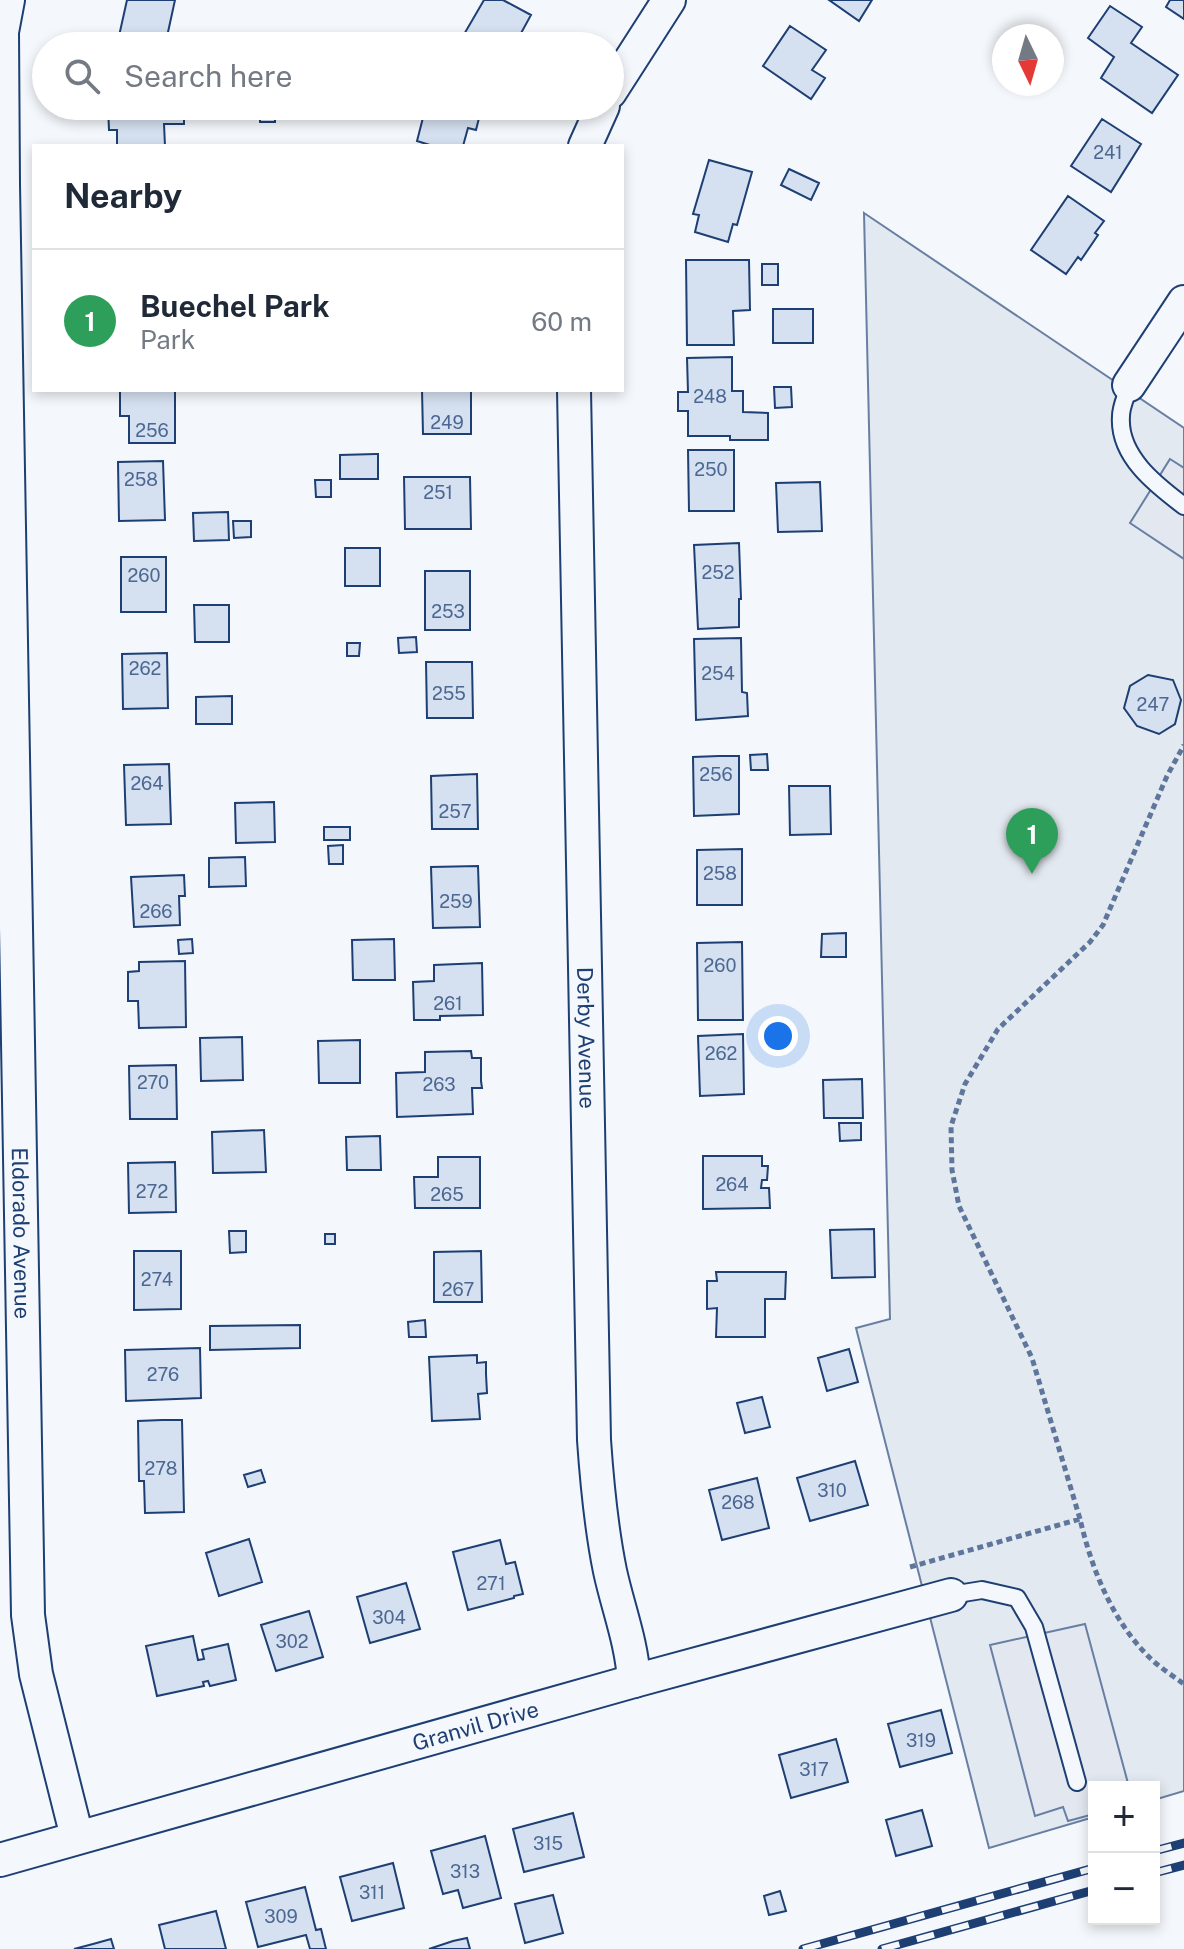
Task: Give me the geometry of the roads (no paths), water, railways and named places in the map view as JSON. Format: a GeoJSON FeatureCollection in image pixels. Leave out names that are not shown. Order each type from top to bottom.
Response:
{"type":"FeatureCollection","features":[{"type":"Feature","properties":{"kind":"street","name":"Eldorado Avenue"},"geometry":{"type":"LineString","coordinates":[[8,0],[2,32],[3,184],[28,1615],[36,1674],[77,1837]]}},
{"type":"Feature","properties":{"kind":"street"},"geometry":{"type":"LineString","coordinates":[[624,70],[669,0]]}},
{"type":"Feature","properties":{"kind":"street"},"geometry":{"type":"LineString","coordinates":[[586,144],[597,120]]}},
{"type":"Feature","properties":{"kind":"street"},"geometry":{"type":"LineString","coordinates":[[1129,385],[1184,302]]}},
{"type":"Feature","properties":{"kind":"street","name":"Derby Avenue"},"geometry":{"type":"LineString","coordinates":[[574,392],[594,1440],[597,1487],[610,1570],[633,1658],[634,1681]]}},
{"type":"Feature","properties":{"kind":"street","name":"Granvil Drive"},"geometry":{"type":"LineString","coordinates":[[0,1860],[951,1595]]}},
{"type":"Feature","properties":{"kind":"lane"},"geometry":{"type":"LineString","coordinates":[[1129,385],[1121,416],[1124,440],[1137,465],[1184,506]]}},
{"type":"Feature","properties":{"kind":"lane"},"geometry":{"type":"LineString","coordinates":[[951,1595],[982,1590],[1017,1598],[1034,1627],[1077,1782]]}},
{"type":"Feature","properties":{"kind":"railway"},"geometry":{"type":"LineString","coordinates":[[1160,1849],[1184,1843]]}},
{"type":"Feature","properties":{"kind":"railway"},"geometry":{"type":"LineString","coordinates":[[1160,1871],[1184,1865]]}},
{"type":"Feature","properties":{"kind":"railway"},"geometry":{"type":"LineString","coordinates":[[803,1949],[1088,1870]]}},
{"type":"Feature","properties":{"kind":"railway"},"geometry":{"type":"LineString","coordinates":[[882,1949],[1088,1892]]}},
{"type":"Feature","properties":{"kind":"place","name":"Buechel Park"},"geometry":{"type":"Point","coordinates":[1032,874]}}]}
